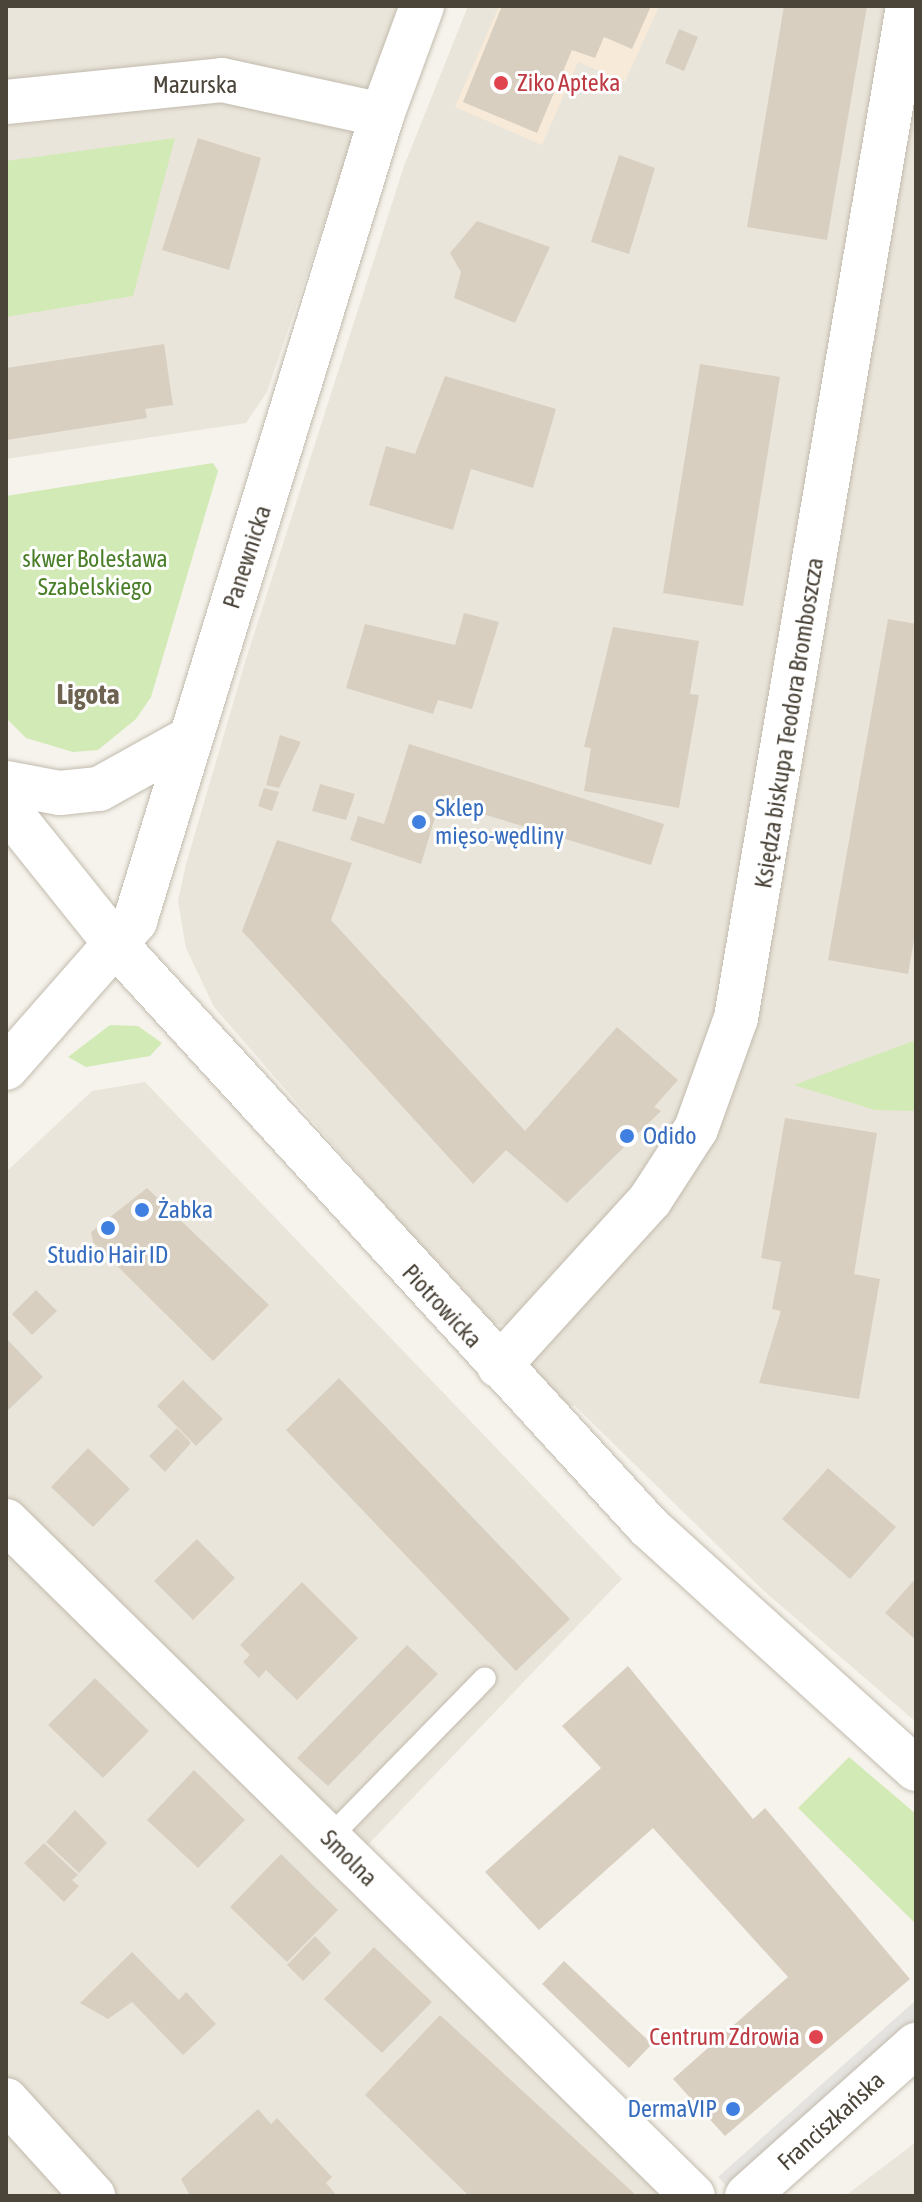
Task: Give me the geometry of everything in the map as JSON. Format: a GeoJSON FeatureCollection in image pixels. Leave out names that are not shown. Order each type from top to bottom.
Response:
{"type":"FeatureCollection","features":[{"type":"Feature","properties":{"kind":"street","name":"Panewnicka"},"geometry":{"type":"LineString","coordinates":[[6,1068],[119,948],[135,921],[382,115],[422,6]]}},
{"type":"Feature","properties":{"kind":"street","name":"Księdza biskupa Teodora Bromboszcza"},"geometry":{"type":"LineString","coordinates":[[499,1366],[650,1200],[696,1129],[736,1018],[908,6]]}},
{"type":"Feature","properties":{"kind":"street","name":"Mazurska"},"geometry":{"type":"LineString","coordinates":[[6,102],[222,80],[382,115]]}},
{"type":"Feature","properties":{"kind":"street"},"geometry":{"type":"LineString","coordinates":[[6,783],[60,793],[99,789],[189,739]]}},
{"type":"Feature","properties":{"kind":"street","name":"Piotrowicka"},"geometry":{"type":"LineString","coordinates":[[6,807],[119,948],[499,1366],[682,1561],[916,1769]]}},
{"type":"Feature","properties":{"kind":"street","name":"Smolna"},"geometry":{"type":"LineString","coordinates":[[6,1521],[693,2196]]}},
{"type":"Feature","properties":{"kind":"street","name":"Franciszkańska"},"geometry":{"type":"LineString","coordinates":[[747,2196],[916,2045]]}},
{"type":"Feature","properties":{"kind":"street"},"geometry":{"type":"LineString","coordinates":[[6,2100],[93,2196]]}},
{"type":"Feature","properties":{"kind":"lane"},"geometry":{"type":"LineString","coordinates":[[329,1838],[485,1678]]}},
{"type":"Feature","properties":{"kind":"shaded area"},"geometry":{"type":"Polygon","coordinates":[[[6,6],[398,6],[267,392],[246,423],[6,459],[6,6]]]}},
{"type":"Feature","properties":{"kind":"shaded area"},"geometry":{"type":"Polygon","coordinates":[[[468,6],[916,6],[916,1722],[764,1591],[575,1406],[558,1405],[539,1388],[513,1324],[490,1325],[411,1235],[214,1007],[186,948],[178,901],[246,659],[404,166],[468,6]]]}},
{"type":"Feature","properties":{"kind":"shaded area"},"geometry":{"type":"Polygon","coordinates":[[[499,6],[659,6],[625,82],[578,62],[542,145],[455,107],[499,6]]]}},
{"type":"Feature","properties":{"kind":"shaded area"},"geometry":{"type":"Polygon","coordinates":[[[145,1082],[622,1579],[361,1852],[717,2196],[6,2196],[6,1172],[92,1091],[145,1082]]]}},
{"type":"Feature","properties":{"kind":"shaded area"},"geometry":{"type":"Polygon","coordinates":[[[916,2000],[916,2019],[727,2187],[718,2177],[916,2000]]]}},
{"type":"Feature","properties":{"kind":"shaded area"},"geometry":{"type":"Polygon","coordinates":[[[916,2142],[916,2196],[845,2196],[916,2142]]]}},
{"type":"Feature","properties":{"kind":"green space"},"geometry":{"type":"Polygon","coordinates":[[[175,138],[133,296],[6,317],[6,161],[175,138]]]}},
{"type":"Feature","properties":{"kind":"green space","name":"skwer Bolesława Szabelskiego"},"geometry":{"type":"Polygon","coordinates":[[[213,463],[218,471],[151,697],[136,719],[98,750],[73,752],[26,738],[6,718],[6,496],[213,463]]]}},
{"type":"Feature","properties":{"kind":"green space"},"geometry":{"type":"Polygon","coordinates":[[[110,1025],[138,1026],[162,1043],[150,1056],[86,1067],[68,1057],[110,1025]]]}},
{"type":"Feature","properties":{"kind":"green space"},"geometry":{"type":"Polygon","coordinates":[[[916,1040],[916,1111],[875,1110],[794,1085],[916,1040]]]}},
{"type":"Feature","properties":{"kind":"green space"},"geometry":{"type":"Polygon","coordinates":[[[849,1757],[916,1814],[916,1924],[798,1808],[849,1757]]]}},
{"type":"Feature","properties":{"kind":"building"},"geometry":{"type":"Polygon","coordinates":[[[502,6],[651,6],[632,49],[604,37],[595,58],[572,50],[537,133],[463,102],[502,6]]]}},
{"type":"Feature","properties":{"kind":"building"},"geometry":{"type":"Polygon","coordinates":[[[784,6],[867,6],[827,240],[747,227],[784,6]]]}},
{"type":"Feature","properties":{"kind":"building"},"geometry":{"type":"Polygon","coordinates":[[[679,29],[698,37],[684,71],[665,63],[679,29]]]}},
{"type":"Feature","properties":{"kind":"building"},"geometry":{"type":"Polygon","coordinates":[[[198,138],[261,158],[229,270],[162,250],[198,138]]]}},
{"type":"Feature","properties":{"kind":"building"},"geometry":{"type":"Polygon","coordinates":[[[619,155],[655,168],[629,254],[591,242],[619,155]]]}},
{"type":"Feature","properties":{"kind":"building"},"geometry":{"type":"Polygon","coordinates":[[[477,221],[550,247],[515,323],[454,298],[461,272],[450,253],[477,221]]]}},
{"type":"Feature","properties":{"kind":"building"},"geometry":{"type":"Polygon","coordinates":[[[164,344],[173,405],[145,409],[147,418],[6,440],[6,368],[164,344]]]}},
{"type":"Feature","properties":{"kind":"building"},"geometry":{"type":"Polygon","coordinates":[[[700,364],[780,377],[743,606],[663,593],[700,364]]]}},
{"type":"Feature","properties":{"kind":"building"},"geometry":{"type":"Polygon","coordinates":[[[445,376],[556,409],[533,488],[471,469],[453,530],[369,505],[386,446],[415,454],[445,376]]]}},
{"type":"Feature","properties":{"kind":"building"},"geometry":{"type":"Polygon","coordinates":[[[464,613],[499,622],[472,709],[438,700],[433,714],[346,688],[365,624],[455,645],[464,613]]]}},
{"type":"Feature","properties":{"kind":"building"},"geometry":{"type":"Polygon","coordinates":[[[888,619],[916,624],[916,929],[908,974],[828,960],[888,619]]]}},
{"type":"Feature","properties":{"kind":"building"},"geometry":{"type":"Polygon","coordinates":[[[613,627],[699,641],[690,694],[699,695],[679,808],[584,791],[591,748],[584,747],[613,627]]]}},
{"type":"Feature","properties":{"kind":"building"},"geometry":{"type":"Polygon","coordinates":[[[280,735],[301,742],[279,788],[266,785],[280,735]]]}},
{"type":"Feature","properties":{"kind":"building"},"geometry":{"type":"Polygon","coordinates":[[[409,744],[664,824],[651,865],[440,801],[421,864],[350,840],[358,816],[384,824],[409,744]]]}},
{"type":"Feature","properties":{"kind":"building"},"geometry":{"type":"Polygon","coordinates":[[[320,784],[355,794],[346,820],[312,811],[320,784]]]}},
{"type":"Feature","properties":{"kind":"building"},"geometry":{"type":"Polygon","coordinates":[[[264,788],[279,792],[272,811],[258,806],[264,788]]]}},
{"type":"Feature","properties":{"kind":"building"},"geometry":{"type":"Polygon","coordinates":[[[277,840],[352,863],[331,920],[525,1131],[617,1027],[678,1080],[654,1107],[661,1111],[567,1203],[506,1150],[473,1184],[242,931],[277,840]]]}},
{"type":"Feature","properties":{"kind":"building"},"geometry":{"type":"Polygon","coordinates":[[[785,1118],[877,1133],[854,1274],[880,1279],[859,1399],[759,1383],[781,1311],[772,1309],[781,1262],[761,1258],[785,1118]]]}},
{"type":"Feature","properties":{"kind":"building"},"geometry":{"type":"Polygon","coordinates":[[[147,1188],[269,1305],[213,1361],[93,1242],[91,1232],[147,1188]]]}},
{"type":"Feature","properties":{"kind":"building"},"geometry":{"type":"Polygon","coordinates":[[[36,1290],[57,1311],[32,1335],[12,1314],[36,1290]]]}},
{"type":"Feature","properties":{"kind":"building"},"geometry":{"type":"Polygon","coordinates":[[[6,1338],[43,1377],[6,1412],[6,1338]]]}},
{"type":"Feature","properties":{"kind":"building"},"geometry":{"type":"Polygon","coordinates":[[[339,1378],[570,1619],[516,1671],[286,1430],[339,1378]]]}},
{"type":"Feature","properties":{"kind":"building"},"geometry":{"type":"Polygon","coordinates":[[[183,1380],[223,1419],[196,1446],[157,1406],[183,1380]]]}},
{"type":"Feature","properties":{"kind":"building"},"geometry":{"type":"Polygon","coordinates":[[[177,1428],[191,1443],[165,1472],[149,1456],[177,1428]]]}},
{"type":"Feature","properties":{"kind":"building"},"geometry":{"type":"Polygon","coordinates":[[[88,1448],[130,1489],[93,1527],[51,1487],[88,1448]]]}},
{"type":"Feature","properties":{"kind":"building"},"geometry":{"type":"Polygon","coordinates":[[[828,1468],[896,1527],[850,1579],[782,1519],[828,1468]]]}},
{"type":"Feature","properties":{"kind":"building"},"geometry":{"type":"Polygon","coordinates":[[[197,1539],[235,1578],[193,1620],[154,1581],[197,1539]]]}},
{"type":"Feature","properties":{"kind":"building"},"geometry":{"type":"Polygon","coordinates":[[[916,1578],[916,1640],[885,1613],[916,1578]]]}},
{"type":"Feature","properties":{"kind":"building"},"geometry":{"type":"Polygon","coordinates":[[[302,1582],[358,1638],[297,1700],[266,1670],[259,1678],[243,1662],[250,1655],[240,1645],[302,1582]]]}},
{"type":"Feature","properties":{"kind":"building"},"geometry":{"type":"Polygon","coordinates":[[[407,1645],[438,1674],[328,1786],[297,1758],[407,1645]]]}},
{"type":"Feature","properties":{"kind":"building"},"geometry":{"type":"Polygon","coordinates":[[[628,1666],[753,1819],[765,1808],[910,1979],[725,2136],[673,2079],[788,1977],[653,1828],[539,1930],[485,1872],[601,1768],[562,1726],[628,1666]]]}},
{"type":"Feature","properties":{"kind":"building"},"geometry":{"type":"Polygon","coordinates":[[[95,1678],[149,1731],[103,1778],[48,1725],[95,1678]]]}},
{"type":"Feature","properties":{"kind":"building"},"geometry":{"type":"Polygon","coordinates":[[[194,1770],[245,1820],[198,1868],[147,1820],[194,1770]]]}},
{"type":"Feature","properties":{"kind":"building"},"geometry":{"type":"Polygon","coordinates":[[[75,1810],[107,1843],[79,1873],[46,1842],[75,1810]]]}},
{"type":"Feature","properties":{"kind":"building"},"geometry":{"type":"Polygon","coordinates":[[[44,1843],[78,1875],[72,1880],[79,1886],[64,1902],[24,1863],[44,1843]]]}},
{"type":"Feature","properties":{"kind":"building"},"geometry":{"type":"Polygon","coordinates":[[[281,1854],[338,1910],[287,1962],[230,1907],[281,1854]]]}},
{"type":"Feature","properties":{"kind":"building"},"geometry":{"type":"Polygon","coordinates":[[[315,1936],[331,1953],[303,1981],[287,1965],[315,1936]]]}},
{"type":"Feature","properties":{"kind":"building"},"geometry":{"type":"Polygon","coordinates":[[[374,1947],[432,2002],[382,2053],[324,1999],[374,1947]]]}},
{"type":"Feature","properties":{"kind":"building"},"geometry":{"type":"Polygon","coordinates":[[[132,1952],[179,2000],[186,1992],[216,2024],[183,2055],[132,2002],[108,2019],[80,2003],[132,1952]]]}},
{"type":"Feature","properties":{"kind":"building"},"geometry":{"type":"Polygon","coordinates":[[[564,1961],[652,2044],[629,2068],[542,1984],[564,1961]]]}},
{"type":"Feature","properties":{"kind":"building"},"geometry":{"type":"Polygon","coordinates":[[[440,2015],[637,2196],[469,2196],[365,2095],[440,2015]]]}},
{"type":"Feature","properties":{"kind":"building"},"geometry":{"type":"Polygon","coordinates":[[[258,2109],[271,2124],[277,2118],[332,2177],[326,2183],[337,2196],[190,2196],[181,2179],[258,2109]]]}},
{"type":"Feature","properties":{"kind":"place","name":"Ziko Apteka"},"geometry":{"type":"Point","coordinates":[501,83]}},
{"type":"Feature","properties":{"kind":"place","name":"Sklep mięso-wędliny"},"geometry":{"type":"Point","coordinates":[419,822]}},
{"type":"Feature","properties":{"kind":"place","name":"Odido"},"geometry":{"type":"Point","coordinates":[627,1136]}},
{"type":"Feature","properties":{"kind":"place","name":"Żabka"},"geometry":{"type":"Point","coordinates":[142,1210]}},
{"type":"Feature","properties":{"kind":"place","name":"Studio Hair ID"},"geometry":{"type":"Point","coordinates":[108,1228]}},
{"type":"Feature","properties":{"kind":"place","name":"Centrum Zdrowia"},"geometry":{"type":"Point","coordinates":[816,2037]}},
{"type":"Feature","properties":{"kind":"place","name":"DermaVIP"},"geometry":{"type":"Point","coordinates":[733,2109]}},
{"type":"Feature","properties":{"kind":"district","name":"Ligota"},"geometry":{"type":"Point","coordinates":[88,694]}}]}
